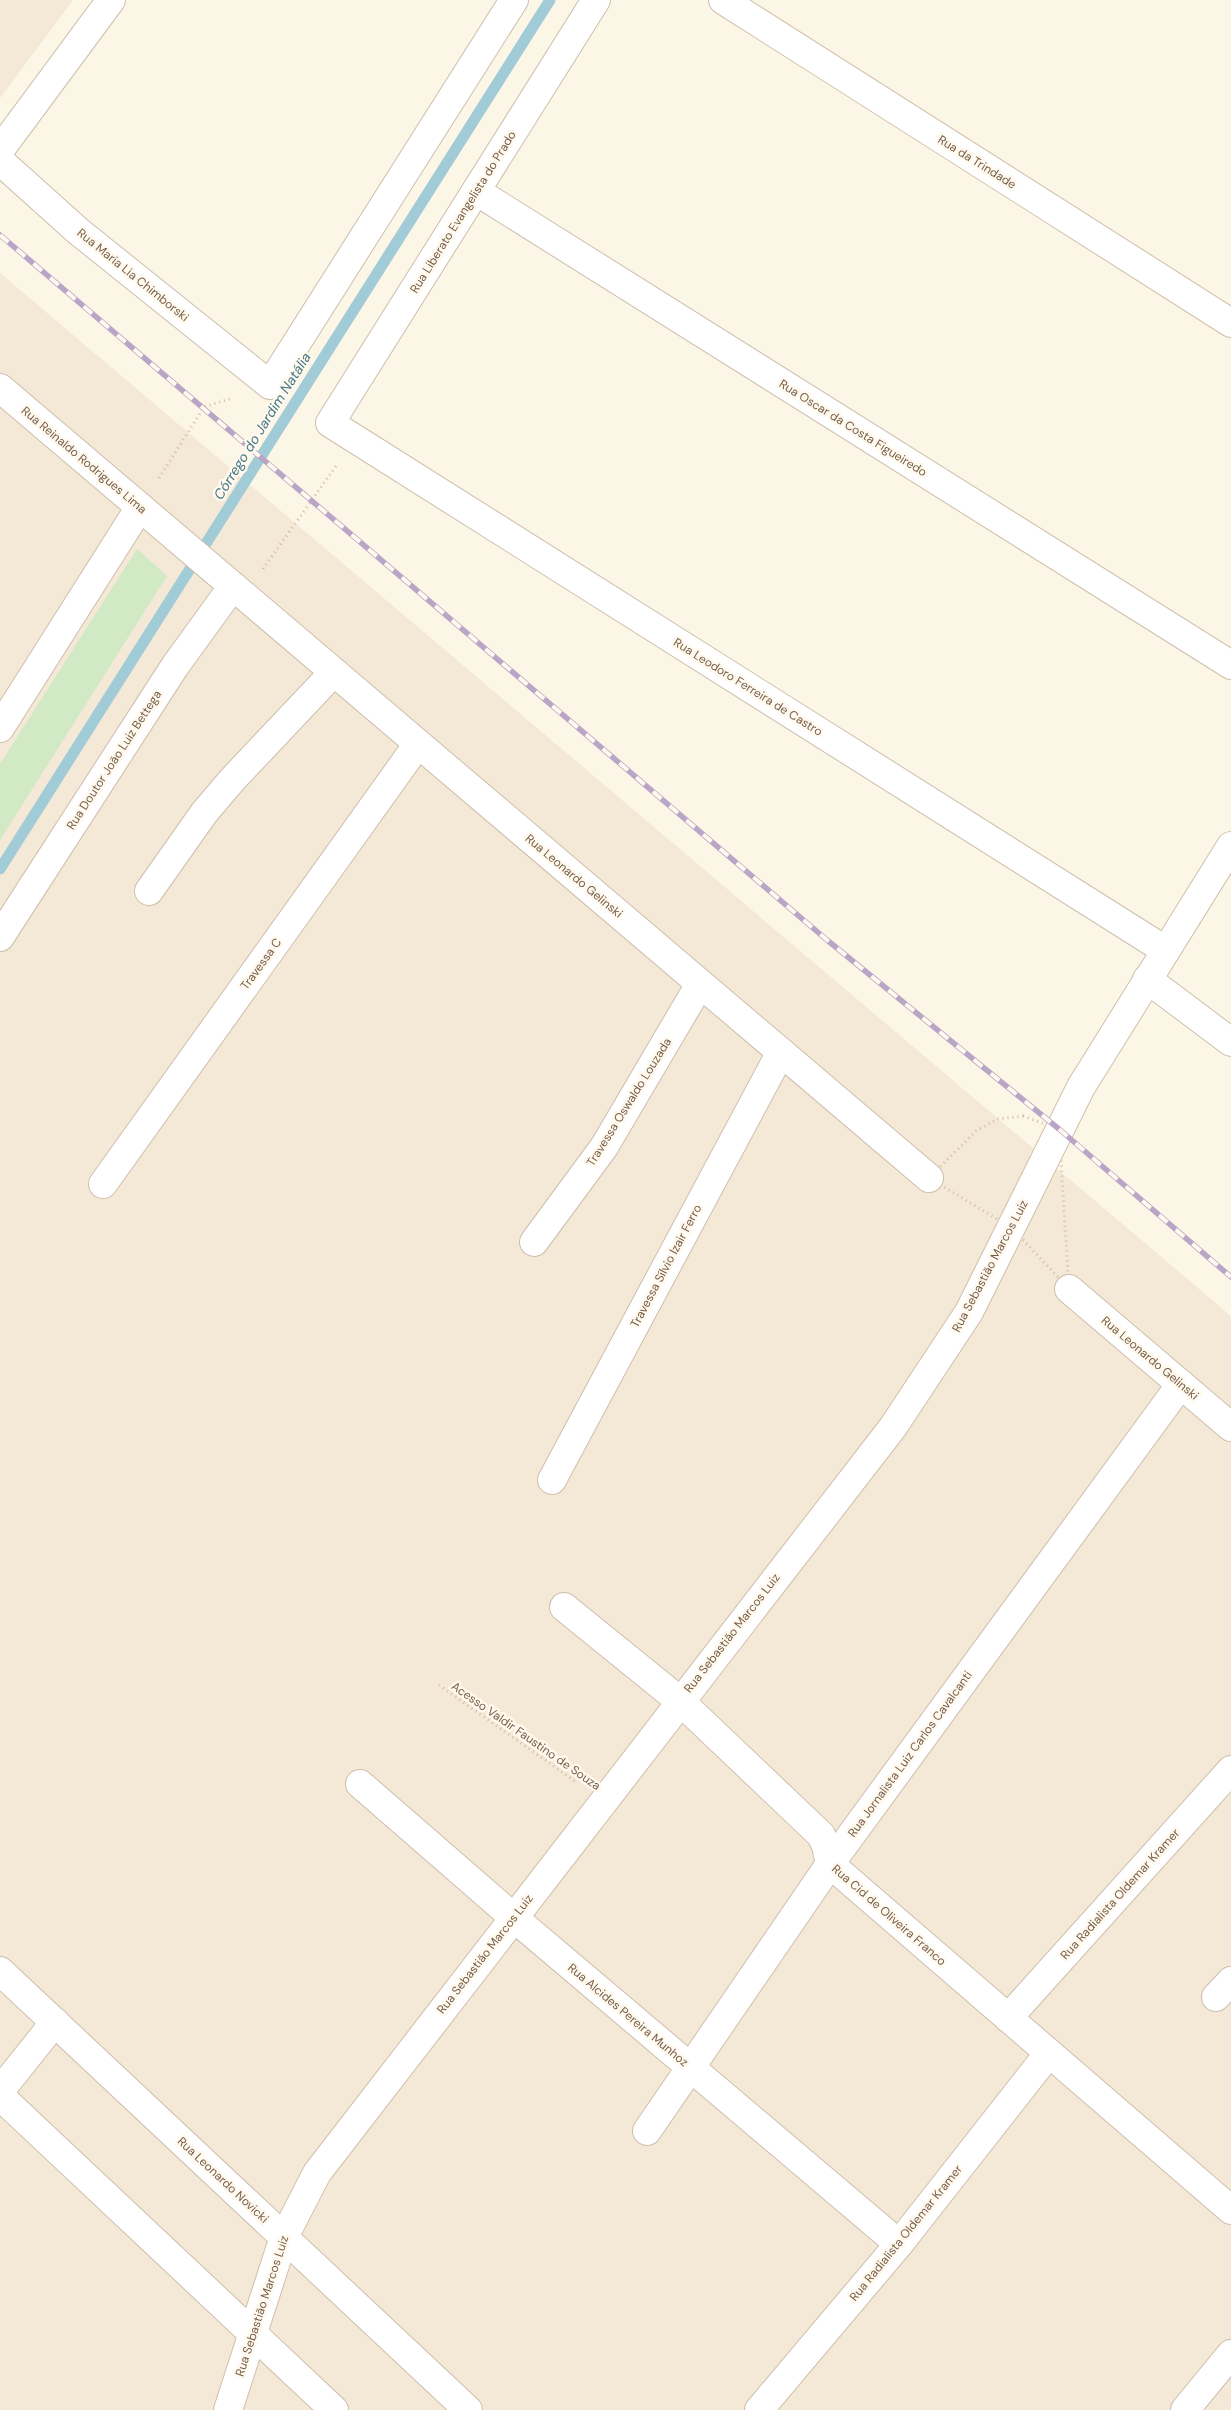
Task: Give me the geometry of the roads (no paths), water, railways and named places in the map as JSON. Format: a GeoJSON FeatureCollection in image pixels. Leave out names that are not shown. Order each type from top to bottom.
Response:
{"type":"FeatureCollection","features":[{"type":"Feature","properties":{"kind":"street"},"geometry":{"type":"LineString","coordinates":[[0,150],[111,0]]}},
{"type":"Feature","properties":{"kind":"street","name":"Rua Maria Lia Chimborski"},"geometry":{"type":"LineString","coordinates":[[0,161],[78,231],[270,385],[514,0]]}},
{"type":"Feature","properties":{"kind":"street","name":"Rua Liberato Evangelista do Prado"},"geometry":{"type":"LineString","coordinates":[[330,423],[596,0]]}},
{"type":"Feature","properties":{"kind":"street","name":"Rua da Trindade"},"geometry":{"type":"LineString","coordinates":[[723,0],[1231,323]]}},
{"type":"Feature","properties":{"kind":"street","name":"Rua Oscar da Costa Figueiredo"},"geometry":{"type":"LineString","coordinates":[[476,191],[1231,665]]}},
{"type":"Feature","properties":{"kind":"street","name":"Rua Reinaldo Rodrigues Lima"},"geometry":{"type":"LineString","coordinates":[[0,388],[232,586]]}},
{"type":"Feature","properties":{"kind":"street","name":"Rua Leodoro Ferreira de Castro"},"geometry":{"type":"LineString","coordinates":[[330,423],[1165,950]]}},
{"type":"Feature","properties":{"kind":"street"},"geometry":{"type":"LineString","coordinates":[[0,728],[140,508]]}},
{"type":"Feature","properties":{"kind":"street","name":"Rua Leonardo Gelinski"},"geometry":{"type":"LineString","coordinates":[[232,586],[929,1178]]}},
{"type":"Feature","properties":{"kind":"street","name":"Rua Doutor João Luiz Bettega"},"geometry":{"type":"LineString","coordinates":[[0,938],[175,666],[232,586]]}},
{"type":"Feature","properties":{"kind":"street"},"geometry":{"type":"LineString","coordinates":[[149,891],[204,813],[334,672]]}},
{"type":"Feature","properties":{"kind":"street","name":"Travessa C"},"geometry":{"type":"LineString","coordinates":[[103,1184],[418,744]]}},
{"type":"Feature","properties":{"kind":"street","name":"Rua Sebastião Marcos Luiz"},"geometry":{"type":"LineString","coordinates":[[228,2410],[284,2237],[305,2194],[338,2143],[893,1427],[935,1366],[986,1280],[1059,1129],[1105,1046],[1231,846]]}},
{"type":"Feature","properties":{"kind":"street"},"geometry":{"type":"LineString","coordinates":[[1147,979],[1231,1042]]}},
{"type":"Feature","properties":{"kind":"street","name":"Travessa Oswaldo Louzada"},"geometry":{"type":"LineString","coordinates":[[534,1242],[604,1147],[700,984]]}},
{"type":"Feature","properties":{"kind":"street","name":"Travessa Sílvio Izair Ferro"},"geometry":{"type":"LineString","coordinates":[[552,1480],[781,1052]]}},
{"type":"Feature","properties":{"kind":"street","name":"Rua Leonardo Gelinski"},"geometry":{"type":"LineString","coordinates":[[1070,1289],[1231,1427]]}},
{"type":"Feature","properties":{"kind":"street","name":"Rua Jornalista Luiz Carlos Cavalcanti"},"geometry":{"type":"LineString","coordinates":[[647,2131],[830,1864],[1181,1384]]}},
{"type":"Feature","properties":{"kind":"street","name":"Rua Cid de Oliveira Franco"},"geometry":{"type":"LineString","coordinates":[[564,1607],[680,1701],[821,1835],[826,1846],[830,1864],[1231,2210]]}},
{"type":"Feature","properties":{"kind":"street","name":"Rua Radialista Oldemar Kramer"},"geometry":{"type":"LineString","coordinates":[[1008,2018],[1231,1770]]}},
{"type":"Feature","properties":{"kind":"street","name":"Rua Alcides Pereira Munhoz"},"geometry":{"type":"LineString","coordinates":[[360,1784],[691,2069],[899,2244]]}},
{"type":"Feature","properties":{"kind":"street","name":"Rua Leonardo Novicki"},"geometry":{"type":"LineString","coordinates":[[0,1971],[468,2410]]}},
{"type":"Feature","properties":{"kind":"street"},"geometry":{"type":"LineString","coordinates":[[0,2091],[55,2022]]}},
{"type":"Feature","properties":{"kind":"street","name":"Rua Radialista Oldemar Kramer"},"geometry":{"type":"LineString","coordinates":[[759,2410],[899,2244],[1049,2053]]}},
{"type":"Feature","properties":{"kind":"street"},"geometry":{"type":"LineString","coordinates":[[0,2096],[334,2410]]}},
{"type":"Feature","properties":{"kind":"street"},"geometry":{"type":"LineString","coordinates":[[1184,2410],[1231,2354]]}},
{"type":"Feature","properties":{"kind":"waterway","name":"Córrego do Jardim Natália"},"geometry":{"type":"LineString","coordinates":[[0,869],[550,0]]}},
{"type":"Feature","properties":{"kind":"railway"},"geometry":{"type":"LineString","coordinates":[[0,235],[827,940],[1059,1129],[1231,1277]]}}]}
